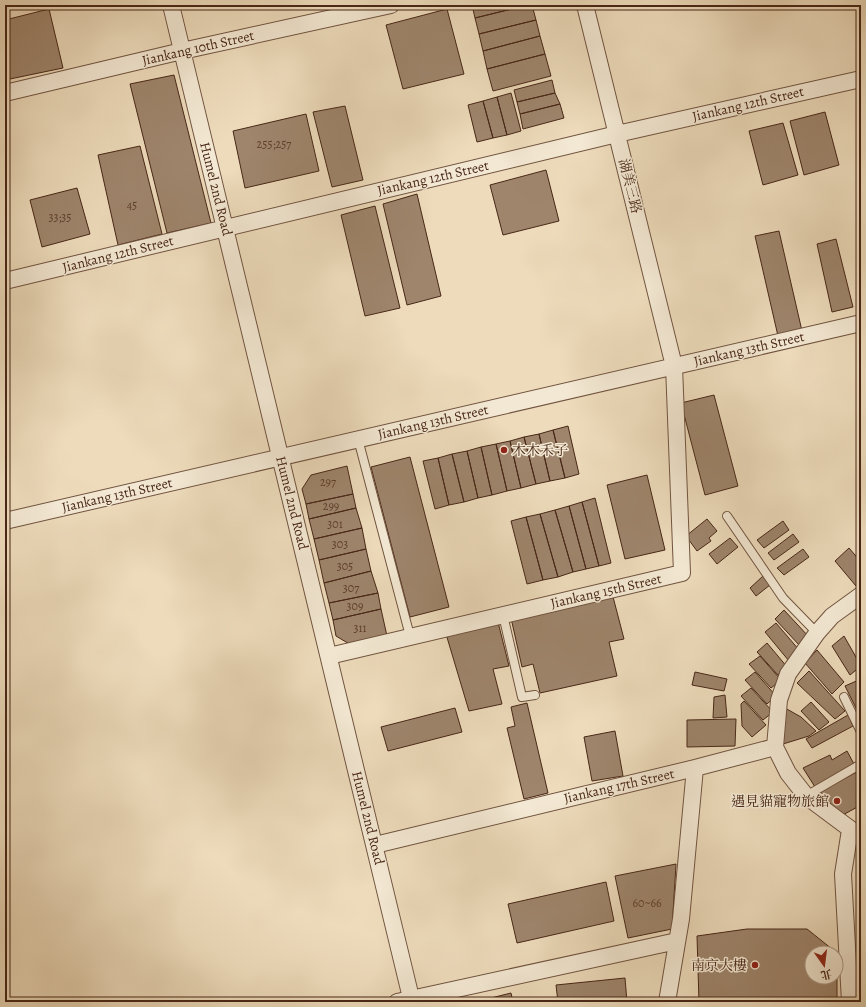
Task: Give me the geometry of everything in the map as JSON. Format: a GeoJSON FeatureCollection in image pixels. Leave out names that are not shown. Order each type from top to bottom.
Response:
{"type":"FeatureCollection","features":[{"type":"Feature","properties":{"kind":"street","name":"Humel 2nd Road"},"geometry":{"type":"LineString","coordinates":[[171,5],[375,845],[407,1001]]}},
{"type":"Feature","properties":{"kind":"street","name":"Jiankang 10th Street"},"geometry":{"type":"LineString","coordinates":[[5,93],[182,50],[392,5]]}},
{"type":"Feature","properties":{"kind":"street","name":"湖美三路"},"geometry":{"type":"LineString","coordinates":[[585,5],[674,366]]}},
{"type":"Feature","properties":{"kind":"street","name":"Jiankang 12th Street"},"geometry":{"type":"LineString","coordinates":[[5,281],[617,134],[861,79]]}},
{"type":"Feature","properties":{"kind":"street","name":"Jiankang 13th Street"},"geometry":{"type":"LineString","coordinates":[[5,522],[861,323]]}},
{"type":"Feature","properties":{"kind":"street","name":"Jiankang 15th Street"},"geometry":{"type":"LineString","coordinates":[[329,656],[682,573],[674,366]]}},
{"type":"Feature","properties":{"kind":"street"},"geometry":{"type":"LineString","coordinates":[[850,1002],[844,874],[855,834],[806,796],[788,772],[776,747],[780,700],[788,674],[817,633],[832,616],[861,595]]}},
{"type":"Feature","properties":{"kind":"street"},"geometry":{"type":"LineString","coordinates":[[695,768],[776,747]]}},
{"type":"Feature","properties":{"kind":"street","name":"Jiankang 17th Street"},"geometry":{"type":"LineString","coordinates":[[375,845],[695,768],[681,919],[667,1002]]}},
{"type":"Feature","properties":{"kind":"street"},"geometry":{"type":"LineString","coordinates":[[407,1001],[677,941]]}},
{"type":"Feature","properties":{"kind":"lane"},"geometry":{"type":"LineString","coordinates":[[358,439],[410,636]]}},
{"type":"Feature","properties":{"kind":"lane"},"geometry":{"type":"LineString","coordinates":[[727,516],[783,598],[817,633]]}},
{"type":"Feature","properties":{"kind":"lane"},"geometry":{"type":"LineString","coordinates":[[503,615],[522,697],[535,695]]}},
{"type":"Feature","properties":{"kind":"lane"},"geometry":{"type":"LineString","coordinates":[[844,697],[861,732]]}},
{"type":"Feature","properties":{"kind":"lane"},"geometry":{"type":"LineString","coordinates":[[806,796],[861,764]]}},
{"type":"Feature","properties":{"kind":"building"},"geometry":{"type":"Polygon","coordinates":[[[472,5],[528,5],[475,18],[472,5]]]}},
{"type":"Feature","properties":{"kind":"building"},"geometry":{"type":"Polygon","coordinates":[[[532,5],[536,20],[479,34],[475,18],[532,5]]]}},
{"type":"Feature","properties":{"kind":"building"},"geometry":{"type":"Polygon","coordinates":[[[49,9],[63,68],[5,80],[5,20],[49,9]]]}},
{"type":"Feature","properties":{"kind":"building"},"geometry":{"type":"Polygon","coordinates":[[[447,9],[464,74],[403,89],[386,25],[447,9]]]}},
{"type":"Feature","properties":{"kind":"building"},"geometry":{"type":"Polygon","coordinates":[[[536,20],[540,36],[483,51],[479,34],[536,20]]]}},
{"type":"Feature","properties":{"kind":"building"},"geometry":{"type":"Polygon","coordinates":[[[540,36],[545,54],[487,69],[483,51],[540,36]]]}},
{"type":"Feature","properties":{"kind":"building"},"geometry":{"type":"Polygon","coordinates":[[[545,54],[551,76],[493,91],[487,69],[545,54]]]}},
{"type":"Feature","properties":{"kind":"building"},"geometry":{"type":"Polygon","coordinates":[[[174,75],[211,223],[167,233],[130,84],[174,75]]]}},
{"type":"Feature","properties":{"kind":"building"},"geometry":{"type":"Polygon","coordinates":[[[552,80],[555,93],[517,102],[514,90],[552,80]]]}},
{"type":"Feature","properties":{"kind":"building"},"geometry":{"type":"Polygon","coordinates":[[[511,93],[521,131],[507,135],[497,97],[511,93]]]}},
{"type":"Feature","properties":{"kind":"building"},"geometry":{"type":"Polygon","coordinates":[[[555,93],[560,104],[520,114],[517,102],[555,93]]]}},
{"type":"Feature","properties":{"kind":"building"},"geometry":{"type":"Polygon","coordinates":[[[497,97],[507,135],[493,138],[483,101],[497,97]]]}},
{"type":"Feature","properties":{"kind":"building"},"geometry":{"type":"Polygon","coordinates":[[[483,101],[493,138],[477,142],[468,105],[483,101]]]}},
{"type":"Feature","properties":{"kind":"building"},"geometry":{"type":"Polygon","coordinates":[[[560,104],[564,118],[523,129],[520,114],[560,104]]]}},
{"type":"Feature","properties":{"kind":"building"},"geometry":{"type":"Polygon","coordinates":[[[345,106],[363,180],[332,187],[313,112],[345,106]]]}},
{"type":"Feature","properties":{"kind":"building"},"geometry":{"type":"Polygon","coordinates":[[[825,112],[839,165],[804,175],[790,121],[825,112]]]}},
{"type":"Feature","properties":{"kind":"building"},"geometry":{"type":"Polygon","coordinates":[[[306,114],[319,171],[245,188],[233,131],[306,114]]]}},
{"type":"Feature","properties":{"kind":"building"},"geometry":{"type":"Polygon","coordinates":[[[783,123],[798,175],[763,185],[749,131],[783,123]]]}},
{"type":"Feature","properties":{"kind":"building"},"geometry":{"type":"Polygon","coordinates":[[[140,146],[162,234],[118,245],[98,155],[140,146]]]}},
{"type":"Feature","properties":{"kind":"building"},"geometry":{"type":"Polygon","coordinates":[[[546,170],[559,221],[503,235],[490,185],[546,170]]]}},
{"type":"Feature","properties":{"kind":"building"},"geometry":{"type":"Polygon","coordinates":[[[77,188],[90,234],[42,247],[30,200],[77,188]]]}},
{"type":"Feature","properties":{"kind":"building"},"geometry":{"type":"Polygon","coordinates":[[[417,194],[441,296],[407,305],[383,204],[417,194]]]}},
{"type":"Feature","properties":{"kind":"building"},"geometry":{"type":"Polygon","coordinates":[[[375,206],[400,308],[365,316],[341,215],[375,206]]]}},
{"type":"Feature","properties":{"kind":"building"},"geometry":{"type":"Polygon","coordinates":[[[779,231],[802,331],[778,336],[755,236],[779,231]]]}},
{"type":"Feature","properties":{"kind":"building"},"geometry":{"type":"Polygon","coordinates":[[[836,239],[853,307],[832,312],[817,244],[836,239]]]}},
{"type":"Feature","properties":{"kind":"building"},"geometry":{"type":"Polygon","coordinates":[[[714,395],[738,486],[705,495],[681,403],[714,395]]]}},
{"type":"Feature","properties":{"kind":"building"},"geometry":{"type":"Polygon","coordinates":[[[568,426],[579,474],[565,478],[553,430],[568,426]]]}},
{"type":"Feature","properties":{"kind":"building"},"geometry":{"type":"Polygon","coordinates":[[[553,430],[565,478],[550,481],[539,434],[553,430]]]}},
{"type":"Feature","properties":{"kind":"building"},"geometry":{"type":"Polygon","coordinates":[[[539,434],[550,481],[536,484],[524,437],[539,434]]]}},
{"type":"Feature","properties":{"kind":"building"},"geometry":{"type":"Polygon","coordinates":[[[524,437],[536,484],[521,488],[510,441],[524,437]]]}},
{"type":"Feature","properties":{"kind":"building"},"geometry":{"type":"Polygon","coordinates":[[[510,441],[521,488],[507,491],[496,444],[510,441]]]}},
{"type":"Feature","properties":{"kind":"building"},"geometry":{"type":"Polygon","coordinates":[[[496,444],[507,491],[492,495],[481,447],[496,444]]]}},
{"type":"Feature","properties":{"kind":"building"},"geometry":{"type":"Polygon","coordinates":[[[481,447],[492,495],[478,498],[467,451],[481,447]]]}},
{"type":"Feature","properties":{"kind":"building"},"geometry":{"type":"Polygon","coordinates":[[[467,451],[478,498],[464,502],[452,454],[467,451]]]}},
{"type":"Feature","properties":{"kind":"building"},"geometry":{"type":"Polygon","coordinates":[[[452,454],[464,502],[449,505],[438,458],[452,454]]]}},
{"type":"Feature","properties":{"kind":"building"},"geometry":{"type":"Polygon","coordinates":[[[410,457],[449,607],[410,617],[371,467],[410,457]]]}},
{"type":"Feature","properties":{"kind":"building"},"geometry":{"type":"Polygon","coordinates":[[[438,458],[449,505],[435,509],[423,461],[438,458]]]}},
{"type":"Feature","properties":{"kind":"building"},"geometry":{"type":"Polygon","coordinates":[[[347,466],[353,494],[306,504],[302,489],[311,475],[347,466]]]}},
{"type":"Feature","properties":{"kind":"building"},"geometry":{"type":"Polygon","coordinates":[[[647,475],[665,550],[625,559],[607,485],[647,475]]]}},
{"type":"Feature","properties":{"kind":"building"},"geometry":{"type":"Polygon","coordinates":[[[353,494],[356,508],[309,519],[306,504],[353,494]]]}},
{"type":"Feature","properties":{"kind":"building"},"geometry":{"type":"Polygon","coordinates":[[[595,498],[611,563],[599,566],[582,502],[595,498]]]}},
{"type":"Feature","properties":{"kind":"building"},"geometry":{"type":"Polygon","coordinates":[[[582,502],[599,566],[586,569],[569,506],[582,502]]]}},
{"type":"Feature","properties":{"kind":"building"},"geometry":{"type":"Polygon","coordinates":[[[569,506],[586,569],[573,572],[555,510],[569,506]]]}},
{"type":"Feature","properties":{"kind":"building"},"geometry":{"type":"Polygon","coordinates":[[[356,508],[362,528],[314,539],[309,519],[356,508]]]}},
{"type":"Feature","properties":{"kind":"building"},"geometry":{"type":"Polygon","coordinates":[[[555,510],[573,572],[558,577],[540,514],[555,510]]]}},
{"type":"Feature","properties":{"kind":"building"},"geometry":{"type":"Polygon","coordinates":[[[540,514],[558,577],[543,580],[526,517],[540,514]]]}},
{"type":"Feature","properties":{"kind":"building"},"geometry":{"type":"Polygon","coordinates":[[[526,517],[543,580],[527,584],[511,521],[526,517]]]}},
{"type":"Feature","properties":{"kind":"building"},"geometry":{"type":"Polygon","coordinates":[[[707,519],[717,531],[709,538],[711,541],[697,551],[686,536],[707,519]]]}},
{"type":"Feature","properties":{"kind":"building"},"geometry":{"type":"Polygon","coordinates":[[[783,521],[789,530],[764,548],[757,540],[783,521]]]}},
{"type":"Feature","properties":{"kind":"building"},"geometry":{"type":"Polygon","coordinates":[[[362,528],[366,549],[319,560],[314,539],[362,528]]]}},
{"type":"Feature","properties":{"kind":"building"},"geometry":{"type":"Polygon","coordinates":[[[793,534],[799,542],[774,560],[768,553],[793,534]]]}},
{"type":"Feature","properties":{"kind":"building"},"geometry":{"type":"Polygon","coordinates":[[[730,538],[738,547],[717,564],[709,554],[730,538]]]}},
{"type":"Feature","properties":{"kind":"building"},"geometry":{"type":"Polygon","coordinates":[[[849,548],[861,562],[861,583],[856,586],[835,561],[849,548]]]}},
{"type":"Feature","properties":{"kind":"building"},"geometry":{"type":"Polygon","coordinates":[[[366,549],[371,571],[324,583],[319,560],[366,549]]]}},
{"type":"Feature","properties":{"kind":"building"},"geometry":{"type":"Polygon","coordinates":[[[803,549],[809,557],[784,575],[777,568],[803,549]]]}},
{"type":"Feature","properties":{"kind":"building"},"geometry":{"type":"Polygon","coordinates":[[[371,571],[378,593],[329,603],[324,583],[371,571]]]}},
{"type":"Feature","properties":{"kind":"building"},"geometry":{"type":"Polygon","coordinates":[[[763,576],[770,585],[756,596],[750,588],[763,576]]]}},
{"type":"Feature","properties":{"kind":"building"},"geometry":{"type":"Polygon","coordinates":[[[378,593],[381,609],[333,620],[329,603],[378,593]]]}},
{"type":"Feature","properties":{"kind":"building"},"geometry":{"type":"Polygon","coordinates":[[[612,593],[624,639],[609,642],[617,676],[540,693],[533,664],[522,667],[511,618],[612,593]]]}},
{"type":"Feature","properties":{"kind":"building"},"geometry":{"type":"Polygon","coordinates":[[[381,609],[387,636],[351,645],[336,636],[333,620],[381,609]]]}},
{"type":"Feature","properties":{"kind":"building"},"geometry":{"type":"Polygon","coordinates":[[[784,610],[809,637],[800,646],[775,619],[784,610]]]}},
{"type":"Feature","properties":{"kind":"building"},"geometry":{"type":"Polygon","coordinates":[[[498,622],[509,666],[493,669],[502,704],[469,711],[446,634],[498,622]]]}},
{"type":"Feature","properties":{"kind":"building"},"geometry":{"type":"Polygon","coordinates":[[[776,623],[800,651],[789,661],[765,632],[776,623]]]}},
{"type":"Feature","properties":{"kind":"building"},"geometry":{"type":"Polygon","coordinates":[[[844,636],[861,666],[850,675],[832,646],[844,636]]]}},
{"type":"Feature","properties":{"kind":"building"},"geometry":{"type":"Polygon","coordinates":[[[767,643],[788,668],[778,675],[757,652],[767,643]]]}},
{"type":"Feature","properties":{"kind":"building"},"geometry":{"type":"Polygon","coordinates":[[[817,650],[844,682],[832,694],[805,663],[817,650]]]}},
{"type":"Feature","properties":{"kind":"building"},"geometry":{"type":"Polygon","coordinates":[[[760,656],[781,680],[771,688],[749,664],[760,656]]]}},
{"type":"Feature","properties":{"kind":"building"},"geometry":{"type":"Polygon","coordinates":[[[809,671],[845,711],[835,719],[797,683],[809,671]]]}},
{"type":"Feature","properties":{"kind":"building"},"geometry":{"type":"Polygon","coordinates":[[[695,672],[727,679],[724,691],[692,685],[695,672]]]}},
{"type":"Feature","properties":{"kind":"building"},"geometry":{"type":"Polygon","coordinates":[[[755,672],[776,696],[767,704],[745,680],[755,672]]]}},
{"type":"Feature","properties":{"kind":"building"},"geometry":{"type":"Polygon","coordinates":[[[861,679],[861,718],[845,686],[861,679]]]}},
{"type":"Feature","properties":{"kind":"building"},"geometry":{"type":"Polygon","coordinates":[[[751,688],[773,712],[763,720],[741,696],[751,688]]]}},
{"type":"Feature","properties":{"kind":"building"},"geometry":{"type":"Polygon","coordinates":[[[725,695],[727,717],[713,718],[714,697],[725,695]]]}},
{"type":"Feature","properties":{"kind":"building"},"geometry":{"type":"Polygon","coordinates":[[[744,701],[766,725],[752,737],[742,726],[741,704],[744,701]]]}},
{"type":"Feature","properties":{"kind":"building"},"geometry":{"type":"Polygon","coordinates":[[[811,702],[829,722],[819,730],[801,711],[811,702]]]}},
{"type":"Feature","properties":{"kind":"building"},"geometry":{"type":"Polygon","coordinates":[[[527,703],[548,793],[524,799],[507,728],[515,726],[511,707],[527,703]]]}},
{"type":"Feature","properties":{"kind":"building"},"geometry":{"type":"Polygon","coordinates":[[[455,708],[462,732],[388,751],[381,727],[455,708]]]}},
{"type":"Feature","properties":{"kind":"building"},"geometry":{"type":"Polygon","coordinates":[[[785,708],[801,717],[816,731],[809,736],[783,744],[785,708]]]}},
{"type":"Feature","properties":{"kind":"building"},"geometry":{"type":"Polygon","coordinates":[[[848,715],[853,726],[812,748],[806,739],[848,715]]]}},
{"type":"Feature","properties":{"kind":"building"},"geometry":{"type":"Polygon","coordinates":[[[736,719],[735,746],[687,747],[687,720],[736,719]]]}},
{"type":"Feature","properties":{"kind":"building"},"geometry":{"type":"Polygon","coordinates":[[[615,731],[623,776],[592,781],[584,737],[615,731]]]}},
{"type":"Feature","properties":{"kind":"building"},"geometry":{"type":"Polygon","coordinates":[[[847,751],[854,764],[815,787],[803,768],[830,755],[832,760],[847,751]]]}},
{"type":"Feature","properties":{"kind":"building"},"geometry":{"type":"Polygon","coordinates":[[[857,772],[861,780],[861,805],[841,816],[820,791],[857,772]]]}},
{"type":"Feature","properties":{"kind":"building"},"geometry":{"type":"Polygon","coordinates":[[[676,864],[672,929],[628,938],[615,876],[676,864]]]}},
{"type":"Feature","properties":{"kind":"building"},"geometry":{"type":"Polygon","coordinates":[[[606,882],[614,921],[517,943],[508,904],[606,882]]]}},
{"type":"Feature","properties":{"kind":"building","name":"南京大樓"},"geometry":{"type":"Polygon","coordinates":[[[747,929],[807,929],[827,945],[804,945],[804,985],[837,985],[837,1002],[699,1002],[697,936],[747,929]]]}},
{"type":"Feature","properties":{"kind":"building"},"geometry":{"type":"Polygon","coordinates":[[[625,978],[627,1002],[558,1002],[556,985],[625,978]]]}},
{"type":"Feature","properties":{"kind":"building"},"geometry":{"type":"Polygon","coordinates":[[[511,993],[513,1002],[475,1002],[511,993]]]}},
{"type":"Feature","properties":{"kind":"place","name":"木木禾子"},"geometry":{"type":"Point","coordinates":[504,450]}},
{"type":"Feature","properties":{"kind":"place","name":"遇見貓寵物旅館"},"geometry":{"type":"Point","coordinates":[837,801]}},
{"type":"Feature","properties":{"kind":"place","name":"南京大樓"},"geometry":{"type":"Point","coordinates":[755,965]}}]}
